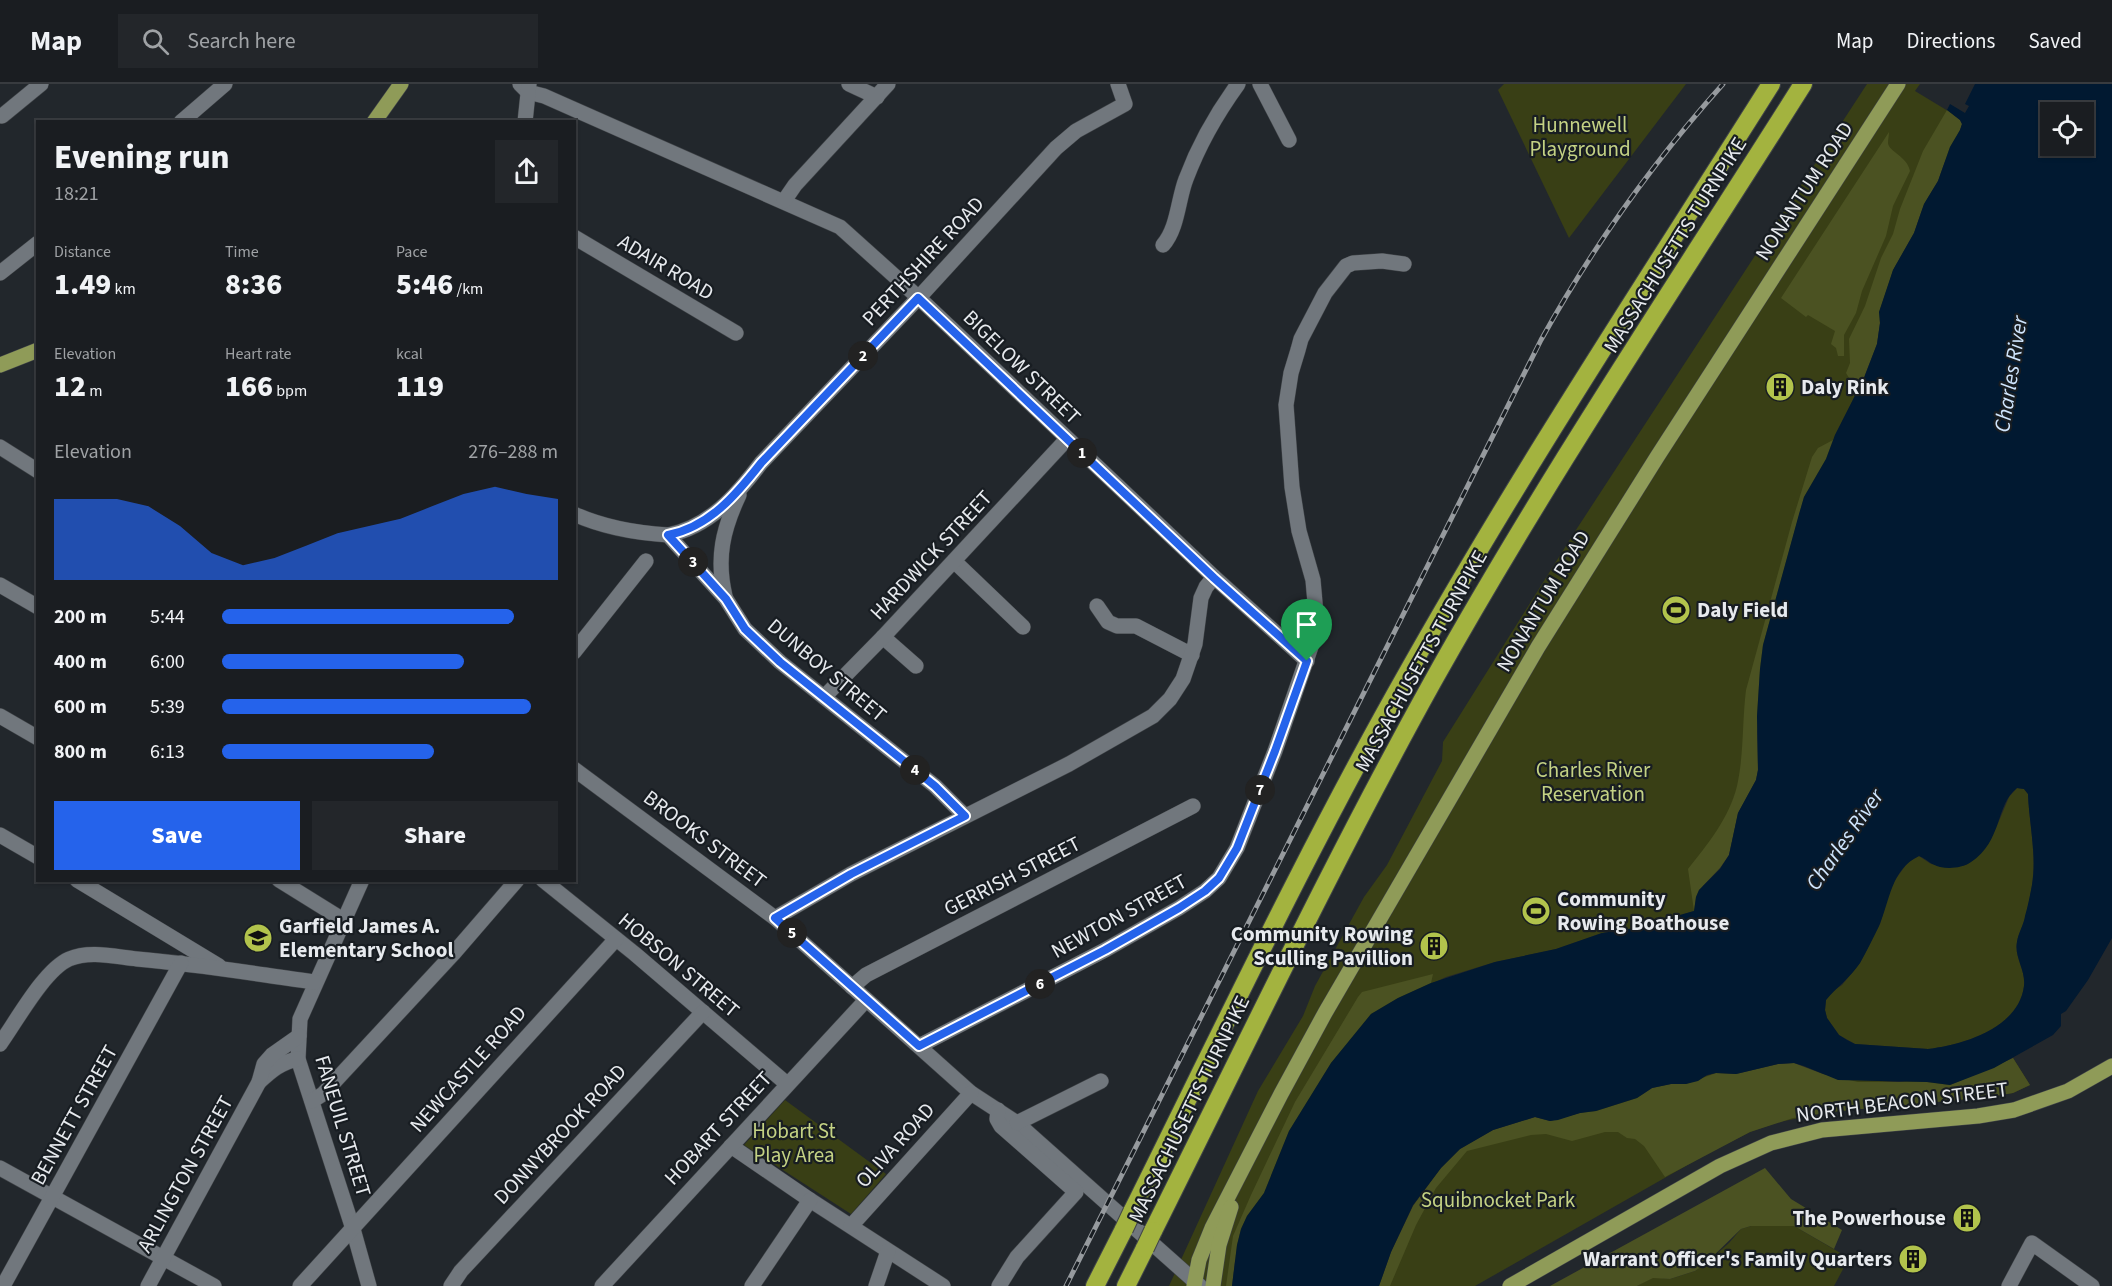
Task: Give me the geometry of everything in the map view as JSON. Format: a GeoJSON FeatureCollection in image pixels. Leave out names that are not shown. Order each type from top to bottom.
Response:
{"type":"FeatureCollection","features":[{"type":"Feature","properties":{"kind":"highway","name":"MASSACHUSETTS TURNPIKE"},"geometry":{"type":"LineString","coordinates":[[1095,1286],[1317,841],[1421,649],[1507,504],[1771,84]]}},
{"type":"Feature","properties":{"kind":"highway","name":"MASSACHUSETTS TURNPIKE"},"geometry":{"type":"LineString","coordinates":[[1126,1286],[1348,839],[1434,681],[1544,494],[1803,84]]}},
{"type":"Feature","properties":{"kind":"main road"},"geometry":{"type":"LineString","coordinates":[[375,120],[401,84]]}},
{"type":"Feature","properties":{"kind":"main road","name":"NONANTUM ROAD"},"geometry":{"type":"LineString","coordinates":[[1196,1284],[1199,1260],[1212,1228],[1325,1013],[1544,637],[1650,467],[1898,84]]}},
{"type":"Feature","properties":{"kind":"main road"},"geometry":{"type":"LineString","coordinates":[[0,364],[36,351]]}},
{"type":"Feature","properties":{"kind":"main road","name":"NORTH BEACON STREET"},"geometry":{"type":"LineString","coordinates":[[1510,1286],[1719,1166],[1771,1143],[1805,1133],[1831,1129],[1978,1116],[2014,1110],[2068,1091],[2112,1066]]}},
{"type":"Feature","properties":{"kind":"main road","name":"NONANTUM ROAD"},"geometry":{"type":"LineString","coordinates":[[1213,1286],[1224,1227],[1250,1155]]}},
{"type":"Feature","properties":{"kind":"street"},"geometry":{"type":"LineString","coordinates":[[2,116],[41,84]]}},
{"type":"Feature","properties":{"kind":"street"},"geometry":{"type":"LineString","coordinates":[[183,120],[225,84]]}},
{"type":"Feature","properties":{"kind":"street"},"geometry":{"type":"LineString","coordinates":[[849,84],[877,97]]}},
{"type":"Feature","properties":{"kind":"street"},"geometry":{"type":"LineString","coordinates":[[784,201],[795,185],[888,84]]}},
{"type":"Feature","properties":{"kind":"street","name":"PERTHSHIRE ROAD"},"geometry":{"type":"LineString","coordinates":[[668,535],[698,526],[741,489],[761,463],[918,298],[1056,148],[1076,131],[1125,104],[1118,84]]}},
{"type":"Feature","properties":{"kind":"street"},"geometry":{"type":"LineString","coordinates":[[1163,245],[1170,233],[1184,184],[1197,153],[1218,114],[1238,84]]}},
{"type":"Feature","properties":{"kind":"street"},"geometry":{"type":"LineString","coordinates":[[1260,84],[1289,140]]}},
{"type":"Feature","properties":{"kind":"street"},"geometry":{"type":"LineString","coordinates":[[525,87],[525,120]]}},
{"type":"Feature","properties":{"kind":"street","name":"BIGELOW STREET"},"geometry":{"type":"LineString","coordinates":[[525,87],[840,227],[1214,578],[1307,661]]}},
{"type":"Feature","properties":{"kind":"street","name":"ADAIR ROAD"},"geometry":{"type":"LineString","coordinates":[[576,238],[736,333]]}},
{"type":"Feature","properties":{"kind":"street"},"geometry":{"type":"LineString","coordinates":[[0,273],[36,245]]}},
{"type":"Feature","properties":{"kind":"street","name":"NEWTON STREET"},"geometry":{"type":"LineString","coordinates":[[919,1046],[1124,940],[1179,908],[1205,891],[1219,878],[1237,848],[1275,751],[1314,638],[1316,614],[1313,580],[1299,531],[1292,488],[1286,405],[1291,373],[1301,339],[1325,293],[1346,266],[1353,263],[1382,261],[1404,264]]}},
{"type":"Feature","properties":{"kind":"street","name":"HARDWICK STREET"},"geometry":{"type":"LineString","coordinates":[[824,697],[883,637],[1067,439]]}},
{"type":"Feature","properties":{"kind":"street"},"geometry":{"type":"LineString","coordinates":[[0,447],[36,470]]}},
{"type":"Feature","properties":{"kind":"street","name":"PERTHSHIRE ROAD"},"geometry":{"type":"LineString","coordinates":[[726,599],[720,576],[721,548],[728,518],[741,489]]}},
{"type":"Feature","properties":{"kind":"street"},"geometry":{"type":"LineString","coordinates":[[576,515],[589,521],[631,532],[668,535]]}},
{"type":"Feature","properties":{"kind":"street","name":"DUNBOY STREET"},"geometry":{"type":"LineString","coordinates":[[668,535],[726,599],[745,629],[780,662],[935,786],[965,816]]}},
{"type":"Feature","properties":{"kind":"street"},"geometry":{"type":"LineString","coordinates":[[576,649],[646,561]]}},
{"type":"Feature","properties":{"kind":"street"},"geometry":{"type":"LineString","coordinates":[[954,561],[1023,627]]}},
{"type":"Feature","properties":{"kind":"street"},"geometry":{"type":"LineString","coordinates":[[775,918],[851,874],[1069,764],[1144,723],[1162,708],[1177,690],[1192,655],[1197,633],[1199,604],[1206,587],[1214,578]]}},
{"type":"Feature","properties":{"kind":"street"},"geometry":{"type":"LineString","coordinates":[[0,585],[36,606]]}},
{"type":"Feature","properties":{"kind":"street"},"geometry":{"type":"LineString","coordinates":[[1097,606],[1108,622],[1117,626],[1136,626],[1192,655]]}},
{"type":"Feature","properties":{"kind":"street"},"geometry":{"type":"LineString","coordinates":[[883,637],[915,666]]}},
{"type":"Feature","properties":{"kind":"street"},"geometry":{"type":"LineString","coordinates":[[0,716],[36,737]]}},
{"type":"Feature","properties":{"kind":"street","name":"BROOKS STREET"},"geometry":{"type":"LineString","coordinates":[[576,770],[775,918],[971,1093],[1017,1123],[1196,1284]]}},
{"type":"Feature","properties":{"kind":"street","name":"GERRISH STREET"},"geometry":{"type":"LineString","coordinates":[[852,987],[866,975],[1193,806]]}},
{"type":"Feature","properties":{"kind":"street"},"geometry":{"type":"LineString","coordinates":[[0,835],[36,856]]}},
{"type":"Feature","properties":{"kind":"street"},"geometry":{"type":"LineString","coordinates":[[80,882],[224,969]]}},
{"type":"Feature","properties":{"kind":"street"},"geometry":{"type":"LineString","coordinates":[[282,882],[345,921]]}},
{"type":"Feature","properties":{"kind":"street","name":"FANEUIL STREET"},"geometry":{"type":"LineString","coordinates":[[361,882],[300,1018],[298,1059],[369,1286]]}},
{"type":"Feature","properties":{"kind":"street"},"geometry":{"type":"LineString","coordinates":[[312,1101],[323,1094],[339,1077],[453,954],[515,882]]}},
{"type":"Feature","properties":{"kind":"street","name":"HOBSON STREET"},"geometry":{"type":"LineString","coordinates":[[545,882],[787,1084]]}},
{"type":"Feature","properties":{"kind":"street","name":"NEWCASTLE ROAD"},"geometry":{"type":"LineString","coordinates":[[300,1286],[616,939]]}},
{"type":"Feature","properties":{"kind":"street"},"geometry":{"type":"LineString","coordinates":[[0,1044],[34,994],[56,969],[69,959],[91,954],[180,963],[315,982]]}},
{"type":"Feature","properties":{"kind":"street","name":"BENNETT STREET"},"geometry":{"type":"LineString","coordinates":[[3,1286],[54,1197],[180,963]]}},
{"type":"Feature","properties":{"kind":"street","name":"HOBART STREET"},"geometry":{"type":"LineString","coordinates":[[602,1286],[866,1000]]}},
{"type":"Feature","properties":{"kind":"street","name":"DONNYBROOK ROAD"},"geometry":{"type":"LineString","coordinates":[[451,1286],[461,1271],[703,1012]]}},
{"type":"Feature","properties":{"kind":"street","name":"ARLINGTON STREET"},"geometry":{"type":"LineString","coordinates":[[148,1286],[259,1082],[264,1064],[272,1055],[299,1036]]}},
{"type":"Feature","properties":{"kind":"street","name":"ARLINGTON STREET"},"geometry":{"type":"LineString","coordinates":[[259,1082],[276,1066],[298,1059]]}},
{"type":"Feature","properties":{"kind":"street"},"geometry":{"type":"LineString","coordinates":[[1017,1123],[1101,1081]]}},
{"type":"Feature","properties":{"kind":"street","name":"OLIVA ROAD"},"geometry":{"type":"LineString","coordinates":[[851,1226],[971,1093]]}},
{"type":"Feature","properties":{"kind":"street"},"geometry":{"type":"LineString","coordinates":[[998,1110],[996,1117],[1000,1126],[1076,1192],[1017,1257],[999,1286]]}},
{"type":"Feature","properties":{"kind":"street"},"geometry":{"type":"LineString","coordinates":[[731,1146],[944,1286]]}},
{"type":"Feature","properties":{"kind":"street"},"geometry":{"type":"LineString","coordinates":[[0,1168],[214,1286]]}},
{"type":"Feature","properties":{"kind":"street"},"geometry":{"type":"LineString","coordinates":[[752,1286],[810,1200]]}},
{"type":"Feature","properties":{"kind":"street"},"geometry":{"type":"LineString","coordinates":[[2009,1286],[2032,1243],[2091,1286]]}},
{"type":"Feature","properties":{"kind":"street"},"geometry":{"type":"LineString","coordinates":[[876,1286],[888,1251]]}},
{"type":"Feature","properties":{"kind":"green space","name":"Hunnewell Playground"},"geometry":{"type":"Polygon","coordinates":[[[1504,84],[1686,84],[1569,238],[1498,90],[1504,84]]]}},
{"type":"Feature","properties":{"kind":"green space","name":"Charles River Reservation"},"geometry":{"type":"Polygon","coordinates":[[[1867,84],[1920,84],[1915,91],[1953,114],[1960,130],[1893,270],[1864,378],[1835,435],[1757,732],[1694,911],[1635,928],[1602,933],[1556,949],[1495,962],[1446,977],[1414,992],[1234,1262],[1232,1286],[1169,1286],[1258,1091],[1303,1016],[1315,986],[1364,897],[1387,865],[1442,761],[1443,742],[1574,533],[1867,84]]]}},
{"type":"Feature","properties":{"kind":"green space"},"geometry":{"type":"Polygon","coordinates":[[[1947,110],[1962,124],[1950,147],[1938,181],[1924,204],[1914,233],[1893,270],[1879,312],[1877,344],[1861,385],[1851,381],[1846,373],[1850,363],[1849,339],[1865,306],[1881,258],[1893,234],[1900,209],[1923,151],[1947,110]]]}},
{"type":"Feature","properties":{"kind":"green space"},"geometry":{"type":"Polygon","coordinates":[[[1889,132],[1889,146],[1905,162],[1910,171],[1893,206],[1886,236],[1862,291],[1856,313],[1844,335],[1844,356],[1838,356],[1836,348],[1831,344],[1835,331],[1808,315],[1806,317],[1781,298],[1889,132]]]}},
{"type":"Feature","properties":{"kind":"green space"},"geometry":{"type":"Polygon","coordinates":[[[1833,440],[1826,459],[1804,497],[1763,645],[1757,716],[1758,770],[1756,780],[1738,813],[1729,855],[1699,890],[1694,911],[1688,869],[1717,830],[1733,798],[1741,762],[1746,690],[1792,522],[1812,457],[1818,448],[1833,440]]]}},
{"type":"Feature","properties":{"kind":"green space"},"geometry":{"type":"Polygon","coordinates":[[[2017,788],[2024,789],[2028,794],[2034,862],[2029,903],[2017,948],[2024,986],[2020,1001],[2012,1013],[1987,1032],[1957,1043],[1928,1049],[1855,1044],[1839,1035],[1827,1018],[1826,1000],[1860,963],[1880,924],[1895,880],[1908,862],[1919,856],[1931,864],[1954,867],[1966,865],[1975,859],[1996,828],[2009,797],[2017,788]]]}},
{"type":"Feature","properties":{"kind":"green space"},"geometry":{"type":"Polygon","coordinates":[[[1433,974],[1431,983],[1398,998],[1371,1014],[1331,1063],[1289,1131],[1264,1193],[1247,1216],[1237,1245],[1232,1286],[1226,1286],[1233,1236],[1251,1195],[1295,1102],[1358,997],[1362,992],[1433,974]]]}},
{"type":"Feature","properties":{"kind":"green space","name":"Squibnocket Park"},"geometry":{"type":"Polygon","coordinates":[[[2013,1058],[2030,1085],[2013,1093],[1830,1112],[1779,1122],[1750,1132],[1705,1155],[1475,1286],[1379,1286],[1413,1206],[1441,1168],[1460,1149],[1716,1073],[1899,1082],[1994,1068],[2013,1058]]]}},
{"type":"Feature","properties":{"kind":"green space"},"geometry":{"type":"Polygon","coordinates":[[[2013,1058],[2030,1085],[2013,1093],[1793,1118],[1750,1132],[1665,1177],[1644,1146],[1635,1139],[1627,1138],[1618,1132],[1605,1132],[1572,1141],[1546,1134],[1531,1135],[1467,1151],[1436,1188],[1416,1225],[1390,1286],[1379,1286],[1391,1252],[1413,1206],[1441,1168],[1460,1149],[1493,1130],[1535,1117],[1550,1121],[1596,1111],[1637,1098],[1652,1088],[1686,1084],[1716,1073],[1736,1074],[1778,1064],[1794,1063],[1823,1074],[1858,1082],[1927,1082],[1950,1085],[2013,1058]]]}},
{"type":"Feature","properties":{"kind":"green space","name":"Hobart St Play Area"},"geometry":{"type":"Polygon","coordinates":[[[785,1100],[886,1174],[851,1214],[744,1145],[785,1100]]]}},
{"type":"Feature","properties":{"kind":"green space"},"geometry":{"type":"Polygon","coordinates":[[[1765,1168],[1791,1199],[1842,1230],[1834,1249],[1794,1226],[1751,1226],[1741,1229],[1695,1271],[1670,1279],[1653,1278],[1637,1286],[1550,1286],[1765,1168]]]}},
{"type":"Feature","properties":{"kind":"green space"},"geometry":{"type":"Polygon","coordinates":[[[1774,1225],[1794,1226],[1849,1258],[1834,1286],[1637,1286],[1653,1277],[1670,1279],[1695,1271],[1729,1243],[1741,1229],[1774,1225]]]}},
{"type":"Feature","properties":{"kind":"water","name":"Charles River"},"geometry":{"type":"Polygon","coordinates":[[[1975,84],[2112,84],[2112,938],[2088,980],[2066,1011],[2061,1014],[2061,1026],[2053,1035],[1994,1068],[1950,1085],[1927,1082],[1838,1080],[1794,1063],[1778,1064],[1736,1074],[1707,1075],[1698,1081],[1686,1084],[1652,1088],[1637,1098],[1596,1111],[1550,1121],[1535,1117],[1493,1130],[1460,1149],[1441,1168],[1413,1205],[1391,1252],[1379,1286],[1232,1286],[1241,1229],[1247,1216],[1264,1193],[1289,1131],[1331,1063],[1371,1014],[1398,998],[1431,983],[1495,962],[1556,949],[1602,933],[1635,928],[1694,911],[1699,890],[1720,869],[1729,855],[1738,813],[1756,780],[1758,770],[1757,716],[1763,645],[1804,497],[1826,459],[1835,435],[1864,378],[1877,344],[1879,312],[1893,270],[1914,233],[1924,204],[1938,181],[1950,147],[1960,130],[1962,124],[1960,120],[1947,110],[1950,104],[1965,113],[1969,106],[1965,104],[1975,84]],[[2017,788],[2010,795],[1989,844],[1971,862],[1960,867],[1944,868],[1919,856],[1902,869],[1893,886],[1879,926],[1860,963],[1826,1000],[1827,1018],[1839,1035],[1855,1044],[1928,1049],[1957,1043],[1987,1032],[2012,1013],[2020,1001],[2024,986],[2017,948],[2030,893],[2034,862],[2028,794],[2024,789],[2017,788]]]}},
{"type":"Feature","properties":{"kind":"railway"},"geometry":{"type":"LineString","coordinates":[[1066,1286],[1541,340],[1581,272],[1625,207],[1672,144],[1723,84]]}},
{"type":"Feature","properties":{"kind":"place","name":"Daly Rink"},"geometry":{"type":"Point","coordinates":[1780,387]}},
{"type":"Feature","properties":{"kind":"place","name":"Daly Field"},"geometry":{"type":"Point","coordinates":[1676,610]}},
{"type":"Feature","properties":{"kind":"place","name":"Community Rowing Boathouse"},"geometry":{"type":"Point","coordinates":[1536,911]}},
{"type":"Feature","properties":{"kind":"place","name":"Garfield James A. Elementary School"},"geometry":{"type":"Point","coordinates":[258,938]}},
{"type":"Feature","properties":{"kind":"place","name":"Community Rowing Sculling Pavillion"},"geometry":{"type":"Point","coordinates":[1434,946]}},
{"type":"Feature","properties":{"kind":"place","name":"The Powerhouse"},"geometry":{"type":"Point","coordinates":[1967,1218]}},
{"type":"Feature","properties":{"kind":"place","name":"Warrant Officer's Family Quarters"},"geometry":{"type":"Point","coordinates":[1913,1259]}},
{"type":"Feature","properties":{"kind":"route"},"geometry":{"type":"LineString","coordinates":[[918,298],[1214,578],[1307,661],[1237,848],[1219,878],[1205,891],[1179,908],[1105,950],[919,1046],[775,918],[851,874],[965,816],[935,786],[780,662],[745,629],[726,599],[668,535],[698,526],[741,489],[761,463],[918,298]]}}]}
